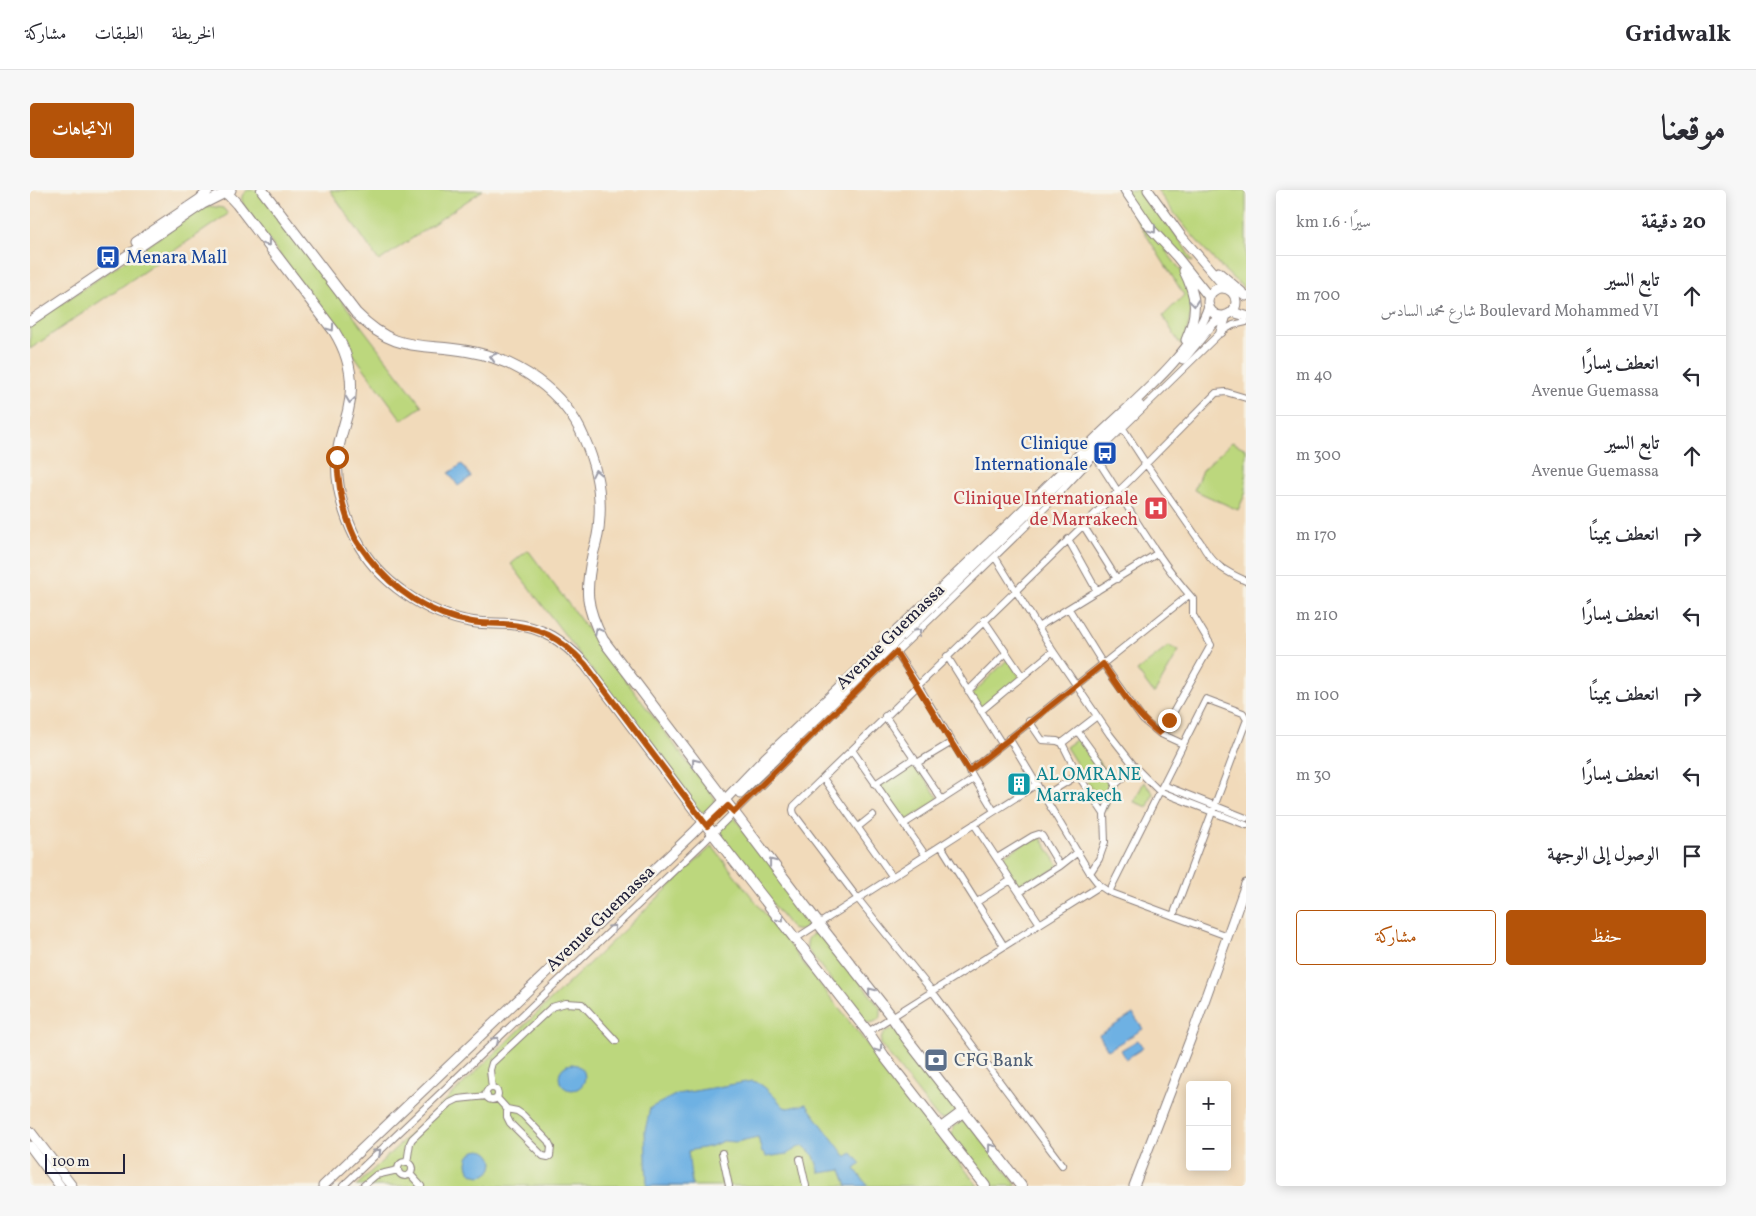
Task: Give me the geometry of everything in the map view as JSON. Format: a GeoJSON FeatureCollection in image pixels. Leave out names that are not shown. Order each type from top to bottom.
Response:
{"type":"FeatureCollection","features":[{"type":"Feature","properties":{"kind":"main road"},"geometry":{"type":"LineString","coordinates":[[30,314],[200,199],[209,190]]}},
{"type":"Feature","properties":{"kind":"main road"},"geometry":{"type":"LineString","coordinates":[[262,190],[346,300],[372,329],[386,338],[405,344],[469,351],[506,362],[532,376],[557,397],[570,414],[583,435],[590,452],[596,470],[600,494],[599,524],[588,581],[589,609],[594,624],[603,640],[1021,1186]]}},
{"type":"Feature","properties":{"kind":"main road"},"geometry":{"type":"LineString","coordinates":[[1126,190],[1152,230],[1178,257],[1216,314],[1246,316]]}},
{"type":"Feature","properties":{"kind":"main road"},"geometry":{"type":"LineString","coordinates":[[1148,190],[1199,258],[1226,288],[1246,304]]}},
{"type":"Feature","properties":{"kind":"main road"},"geometry":{"type":"LineString","coordinates":[[30,321],[203,204],[227,191],[334,331],[346,355],[352,390],[337,457],[338,481],[346,514],[356,540],[372,562],[396,588],[414,601],[442,613],[473,622],[524,626],[548,634],[564,643],[585,664],[708,827],[986,1186]]}},
{"type":"Feature","properties":{"kind":"main road"},"geometry":{"type":"LineString","coordinates":[[1178,257],[1194,298],[1195,312],[1190,330],[1178,356]]}},
{"type":"Feature","properties":{"kind":"main road"},"geometry":{"type":"LineString","coordinates":[[1199,258],[1246,296]]}},
{"type":"Feature","properties":{"kind":"main road"},"geometry":{"type":"LineString","coordinates":[[1209,302],[1214,290],[1226,288]]}},
{"type":"Feature","properties":{"kind":"main road"},"geometry":{"type":"LineString","coordinates":[[1221,332],[1227,314],[1236,304],[1236,297]]}},
{"type":"Feature","properties":{"kind":"main road","name":"Avenue Guemassa"},"geometry":{"type":"LineString","coordinates":[[1092,451],[1178,356],[1206,317],[1209,302]]}},
{"type":"Feature","properties":{"kind":"main road","name":"Avenue Guemassa"},"geometry":{"type":"LineString","coordinates":[[329,1186],[708,827],[729,806],[765,758],[892,636],[1092,451],[1122,426],[1186,357],[1213,323],[1227,314]]}},
{"type":"Feature","properties":{"kind":"main road","name":"Avenue Guemassa"},"geometry":{"type":"LineString","coordinates":[[323,1186],[708,827]]}},
{"type":"Feature","properties":{"kind":"main road"},"geometry":{"type":"LineString","coordinates":[[1134,1186],[1184,1056],[1246,884]]}},
{"type":"Feature","properties":{"kind":"main road"},"geometry":{"type":"LineString","coordinates":[[941,1128],[964,1111]]}},
{"type":"Feature","properties":{"kind":"main road"},"geometry":{"type":"LineString","coordinates":[[30,1132],[72,1186]]}},
{"type":"Feature","properties":{"kind":"main road"},"geometry":{"type":"LineString","coordinates":[[30,1146],[60,1186]]}},
{"type":"Feature","properties":{"kind":"street","name":"Avenue Guemassa"},"geometry":{"type":"LineString","coordinates":[[1122,426],[1221,332],[1233,325],[1246,322]]}},
{"type":"Feature","properties":{"kind":"street"},"geometry":{"type":"LineString","coordinates":[[1062,1166],[932,991],[858,899],[794,814],[793,810],[794,806],[822,778],[1084,525],[1216,393],[1226,392],[1246,398]]}},
{"type":"Feature","properties":{"kind":"street"},"geometry":{"type":"LineString","coordinates":[[1122,426],[1207,555],[1214,563],[1246,581]]}},
{"type":"Feature","properties":{"kind":"street","name":"Avenue Guemassa"},"geometry":{"type":"LineString","coordinates":[[343,1186],[729,806],[896,652],[995,557],[1052,501],[1092,451]]}},
{"type":"Feature","properties":{"kind":"street"},"geometry":{"type":"LineString","coordinates":[[1092,451],[1174,577],[1194,601],[1193,615],[1211,644],[1169,720],[1159,733]]}},
{"type":"Feature","properties":{"kind":"street"},"geometry":{"type":"LineString","coordinates":[[1084,525],[1117,579]]}},
{"type":"Feature","properties":{"kind":"street"},"geometry":{"type":"LineString","coordinates":[[1068,539],[1097,591]]}},
{"type":"Feature","properties":{"kind":"street"},"geometry":{"type":"LineString","coordinates":[[1038,627],[1158,553]]}},
{"type":"Feature","properties":{"kind":"street"},"geometry":{"type":"LineString","coordinates":[[995,557],[1053,651],[1097,716],[1135,767],[1161,788],[1246,824]]}},
{"type":"Feature","properties":{"kind":"street"},"geometry":{"type":"LineString","coordinates":[[969,771],[1029,721],[1190,595]]}},
{"type":"Feature","properties":{"kind":"street"},"geometry":{"type":"LineString","coordinates":[[1068,609],[1103,664],[1138,713],[1159,733],[1183,744]]}},
{"type":"Feature","properties":{"kind":"street"},"geometry":{"type":"LineString","coordinates":[[984,620],[1022,676]]}},
{"type":"Feature","properties":{"kind":"street"},"geometry":{"type":"LineString","coordinates":[[981,710],[1053,651]]}},
{"type":"Feature","properties":{"kind":"street"},"geometry":{"type":"LineString","coordinates":[[896,652],[994,811]]}},
{"type":"Feature","properties":{"kind":"street"},"geometry":{"type":"LineString","coordinates":[[968,691],[1006,653]]}},
{"type":"Feature","properties":{"kind":"street"},"geometry":{"type":"LineString","coordinates":[[947,656],[1002,744]]}},
{"type":"Feature","properties":{"kind":"street"},"geometry":{"type":"LineString","coordinates":[[1109,892],[1206,699],[1243,713],[1246,718]]}},
{"type":"Feature","properties":{"kind":"street"},"geometry":{"type":"LineString","coordinates":[[885,716],[942,800]]}},
{"type":"Feature","properties":{"kind":"street"},"geometry":{"type":"LineString","coordinates":[[1062,743],[1097,716]]}},
{"type":"Feature","properties":{"kind":"street"},"geometry":{"type":"LineString","coordinates":[[1029,721],[1042,740],[1062,743],[1078,775],[1104,814]]}},
{"type":"Feature","properties":{"kind":"street"},"geometry":{"type":"LineString","coordinates":[[1173,916],[1246,722]]}},
{"type":"Feature","properties":{"kind":"street"},"geometry":{"type":"LineString","coordinates":[[1078,732],[1116,784]]}},
{"type":"Feature","properties":{"kind":"street"},"geometry":{"type":"LineString","coordinates":[[1009,738],[1090,873],[1100,886],[1109,892],[1227,936]]}},
{"type":"Feature","properties":{"kind":"street"},"geometry":{"type":"LineString","coordinates":[[875,784],[952,742]]}},
{"type":"Feature","properties":{"kind":"street"},"geometry":{"type":"LineString","coordinates":[[852,750],[926,856]]}},
{"type":"Feature","properties":{"kind":"street"},"geometry":{"type":"LineString","coordinates":[[1090,873],[1099,858],[1105,842],[1104,814],[1116,784],[1135,767]]}},
{"type":"Feature","properties":{"kind":"street"},"geometry":{"type":"LineString","coordinates":[[1044,796],[1078,775]]}},
{"type":"Feature","properties":{"kind":"street"},"geometry":{"type":"LineString","coordinates":[[822,778],[892,876]]}},
{"type":"Feature","properties":{"kind":"street"},"geometry":{"type":"LineString","coordinates":[[904,824],[974,780]]}},
{"type":"Feature","properties":{"kind":"street"},"geometry":{"type":"LineString","coordinates":[[795,939],[1037,784]]}},
{"type":"Feature","properties":{"kind":"street"},"geometry":{"type":"LineString","coordinates":[[1214,810],[1246,818]]}},
{"type":"Feature","properties":{"kind":"street"},"geometry":{"type":"LineString","coordinates":[[858,827],[873,815]]}},
{"type":"Feature","properties":{"kind":"street"},"geometry":{"type":"LineString","coordinates":[[974,824],[1040,924]]}},
{"type":"Feature","properties":{"kind":"street"},"geometry":{"type":"LineString","coordinates":[[997,858],[1039,834],[1060,866]]}},
{"type":"Feature","properties":{"kind":"street"},"geometry":{"type":"LineString","coordinates":[[941,846],[1004,946]]}},
{"type":"Feature","properties":{"kind":"street"},"geometry":{"type":"LineString","coordinates":[[1019,892],[1078,852]]}},
{"type":"Feature","properties":{"kind":"street"},"geometry":{"type":"LineString","coordinates":[[977,902],[1011,880]]}},
{"type":"Feature","properties":{"kind":"street"},"geometry":{"type":"LineString","coordinates":[[868,1032],[1100,886]]}},
{"type":"Feature","properties":{"kind":"street"},"geometry":{"type":"LineString","coordinates":[[497,1098],[498,1092],[492,1088],[490,1070],[492,1063],[552,1006],[566,1003],[586,1006],[616,1041]]}},
{"type":"Feature","properties":{"kind":"street"},"geometry":{"type":"LineString","coordinates":[[487,1096],[487,1092],[492,1088]]}},
{"type":"Feature","properties":{"kind":"street"},"geometry":{"type":"LineString","coordinates":[[407,1163],[412,1139],[450,1103],[458,1099],[487,1096],[492,1100],[497,1098]]}},
{"type":"Feature","properties":{"kind":"street"},"geometry":{"type":"LineString","coordinates":[[497,1098],[507,1109],[520,1113],[539,1131],[550,1144],[552,1150],[550,1156],[543,1156],[510,1123],[507,1117],[507,1109]]}},
{"type":"Feature","properties":{"kind":"street"},"geometry":{"type":"LineString","coordinates":[[722,1153],[729,1186]]}},
{"type":"Feature","properties":{"kind":"street"},"geometry":{"type":"LineString","coordinates":[[800,1159],[806,1186]]}},
{"type":"Feature","properties":{"kind":"street"},"geometry":{"type":"LineString","coordinates":[[398,1170],[401,1164],[407,1163]]}},
{"type":"Feature","properties":{"kind":"street"},"geometry":{"type":"LineString","coordinates":[[407,1163],[412,1168],[410,1174]]}},
{"type":"Feature","properties":{"kind":"street"},"geometry":{"type":"LineString","coordinates":[[398,1170],[403,1176],[410,1174]]}},
{"type":"Feature","properties":{"kind":"street"},"geometry":{"type":"LineString","coordinates":[[363,1186],[376,1175],[398,1170]]}},
{"type":"Feature","properties":{"kind":"street"},"geometry":{"type":"LineString","coordinates":[[410,1174],[421,1186]]}},
{"type":"Feature","properties":{"kind":"green space"},"geometry":{"type":"Polygon","coordinates":[[[248,190],[257,190],[260,193],[422,406],[402,420],[246,209],[242,196],[248,190]]]}},
{"type":"Feature","properties":{"kind":"green space"},"geometry":{"type":"Polygon","coordinates":[[[330,190],[483,190],[379,261],[330,190]]]}},
{"type":"Feature","properties":{"kind":"green space"},"geometry":{"type":"Polygon","coordinates":[[[1118,190],[1143,190],[1182,243],[1193,262],[1165,250],[1183,273],[1193,305],[1186,335],[1181,346],[1163,316],[1184,295],[1118,190]]]}},
{"type":"Feature","properties":{"kind":"green space"},"geometry":{"type":"Polygon","coordinates":[[[1157,190],[1246,190],[1246,290],[1198,243],[1157,190]]]}},
{"type":"Feature","properties":{"kind":"green space"},"geometry":{"type":"Polygon","coordinates":[[[209,206],[223,208],[228,214],[30,349],[30,325],[198,211],[209,206]]]}},
{"type":"Feature","properties":{"kind":"green space"},"geometry":{"type":"Polygon","coordinates":[[[1232,442],[1246,449],[1246,492],[1238,510],[1194,490],[1202,470],[1232,442]]]}},
{"type":"Feature","properties":{"kind":"green space"},"geometry":{"type":"Polygon","coordinates":[[[528,550],[715,799],[715,805],[703,813],[695,806],[511,564],[528,550]]]}},
{"type":"Feature","properties":{"kind":"green space"},"geometry":{"type":"Polygon","coordinates":[[[1169,646],[1179,651],[1154,694],[1137,671],[1169,646]]]}},
{"type":"Feature","properties":{"kind":"green space"},"geometry":{"type":"Polygon","coordinates":[[[1008,659],[1021,679],[982,711],[972,694],[1008,659]]]}},
{"type":"Feature","properties":{"kind":"green space"},"geometry":{"type":"Polygon","coordinates":[[[1080,737],[1116,785],[1106,811],[1066,747],[1080,737]]]}},
{"type":"Feature","properties":{"kind":"green space"},"geometry":{"type":"Polygon","coordinates":[[[912,761],[939,799],[905,822],[878,785],[912,761]]]}},
{"type":"Feature","properties":{"kind":"green space"},"geometry":{"type":"Polygon","coordinates":[[[1144,782],[1153,793],[1148,807],[1134,802],[1144,782]]]}},
{"type":"Feature","properties":{"kind":"green space"},"geometry":{"type":"Polygon","coordinates":[[[734,817],[809,916],[809,924],[805,929],[792,929],[718,832],[734,817]]]}},
{"type":"Feature","properties":{"kind":"green space"},"geometry":{"type":"Polygon","coordinates":[[[1039,835],[1059,866],[1020,890],[1000,858],[1039,835]]]}},
{"type":"Feature","properties":{"kind":"green space"},"geometry":{"type":"Polygon","coordinates":[[[712,846],[978,1186],[356,1186],[712,846]]]}},
{"type":"Feature","properties":{"kind":"green space"},"geometry":{"type":"Polygon","coordinates":[[[818,933],[824,935],[881,1009],[881,1016],[877,1020],[871,1023],[863,1021],[807,949],[809,938],[818,933]]]}},
{"type":"Feature","properties":{"kind":"green space"},"geometry":{"type":"Polygon","coordinates":[[[894,1029],[899,1032],[955,1105],[956,1111],[952,1116],[945,1119],[937,1117],[881,1045],[883,1034],[894,1029]]]}},
{"type":"Feature","properties":{"kind":"green space"},"geometry":{"type":"Polygon","coordinates":[[[963,1121],[969,1123],[1017,1186],[990,1186],[952,1137],[953,1127],[963,1121]]]}},
{"type":"Feature","properties":{"kind":"water"},"geometry":{"type":"Polygon","coordinates":[[[462,464],[471,477],[458,486],[449,473],[462,464]]]}},
{"type":"Feature","properties":{"kind":"water"},"geometry":{"type":"Polygon","coordinates":[[[1133,1014],[1143,1029],[1108,1050],[1099,1035],[1133,1014]]]}},
{"type":"Feature","properties":{"kind":"water"},"geometry":{"type":"Polygon","coordinates":[[[1138,1040],[1143,1048],[1126,1059],[1121,1050],[1138,1040]]]}},
{"type":"Feature","properties":{"kind":"water"},"geometry":{"type":"Polygon","coordinates":[[[572,1064],[581,1068],[585,1077],[581,1086],[572,1090],[563,1086],[559,1077],[563,1068],[572,1064]]]}},
{"type":"Feature","properties":{"kind":"water"},"geometry":{"type":"Polygon","coordinates":[[[752,1081],[761,1084],[784,1107],[788,1108],[806,1104],[846,1157],[852,1153],[861,1164],[855,1169],[868,1186],[847,1186],[841,1170],[820,1173],[814,1156],[805,1147],[801,1146],[787,1154],[766,1157],[762,1153],[758,1137],[736,1142],[723,1141],[712,1146],[688,1151],[692,1186],[647,1186],[645,1131],[650,1108],[677,1094],[752,1081]]]}},
{"type":"Feature","properties":{"kind":"water"},"geometry":{"type":"Polygon","coordinates":[[[480,1150],[489,1154],[493,1163],[489,1172],[480,1176],[471,1172],[467,1163],[471,1154],[480,1150]]]}},
{"type":"Feature","properties":{"kind":"place","name":"Menara Mall"},"geometry":{"type":"Point","coordinates":[108,257]}},
{"type":"Feature","properties":{"kind":"place","name":"Clinique Internationale"},"geometry":{"type":"Point","coordinates":[1105,453]}},
{"type":"Feature","properties":{"kind":"place","name":"Clinique Internationale de Marrakech"},"geometry":{"type":"Point","coordinates":[1156,508]}},
{"type":"Feature","properties":{"kind":"place","name":"AL OMRANE Marrakech"},"geometry":{"type":"Point","coordinates":[1019,784]}},
{"type":"Feature","properties":{"kind":"place","name":"CFG Bank"},"geometry":{"type":"Point","coordinates":[936,1060]}},
{"type":"Feature","properties":{"kind":"route"},"geometry":{"type":"LineString","coordinates":[[337,457],[339,489],[356,540],[378,570],[396,588],[414,601],[456,618],[473,622],[524,626],[548,634],[564,643],[585,664],[707,826],[728,806],[734,812],[896,652],[969,771],[1029,721],[1103,664],[1143,720],[1150,726],[1159,733],[1169,720]]}}]}
